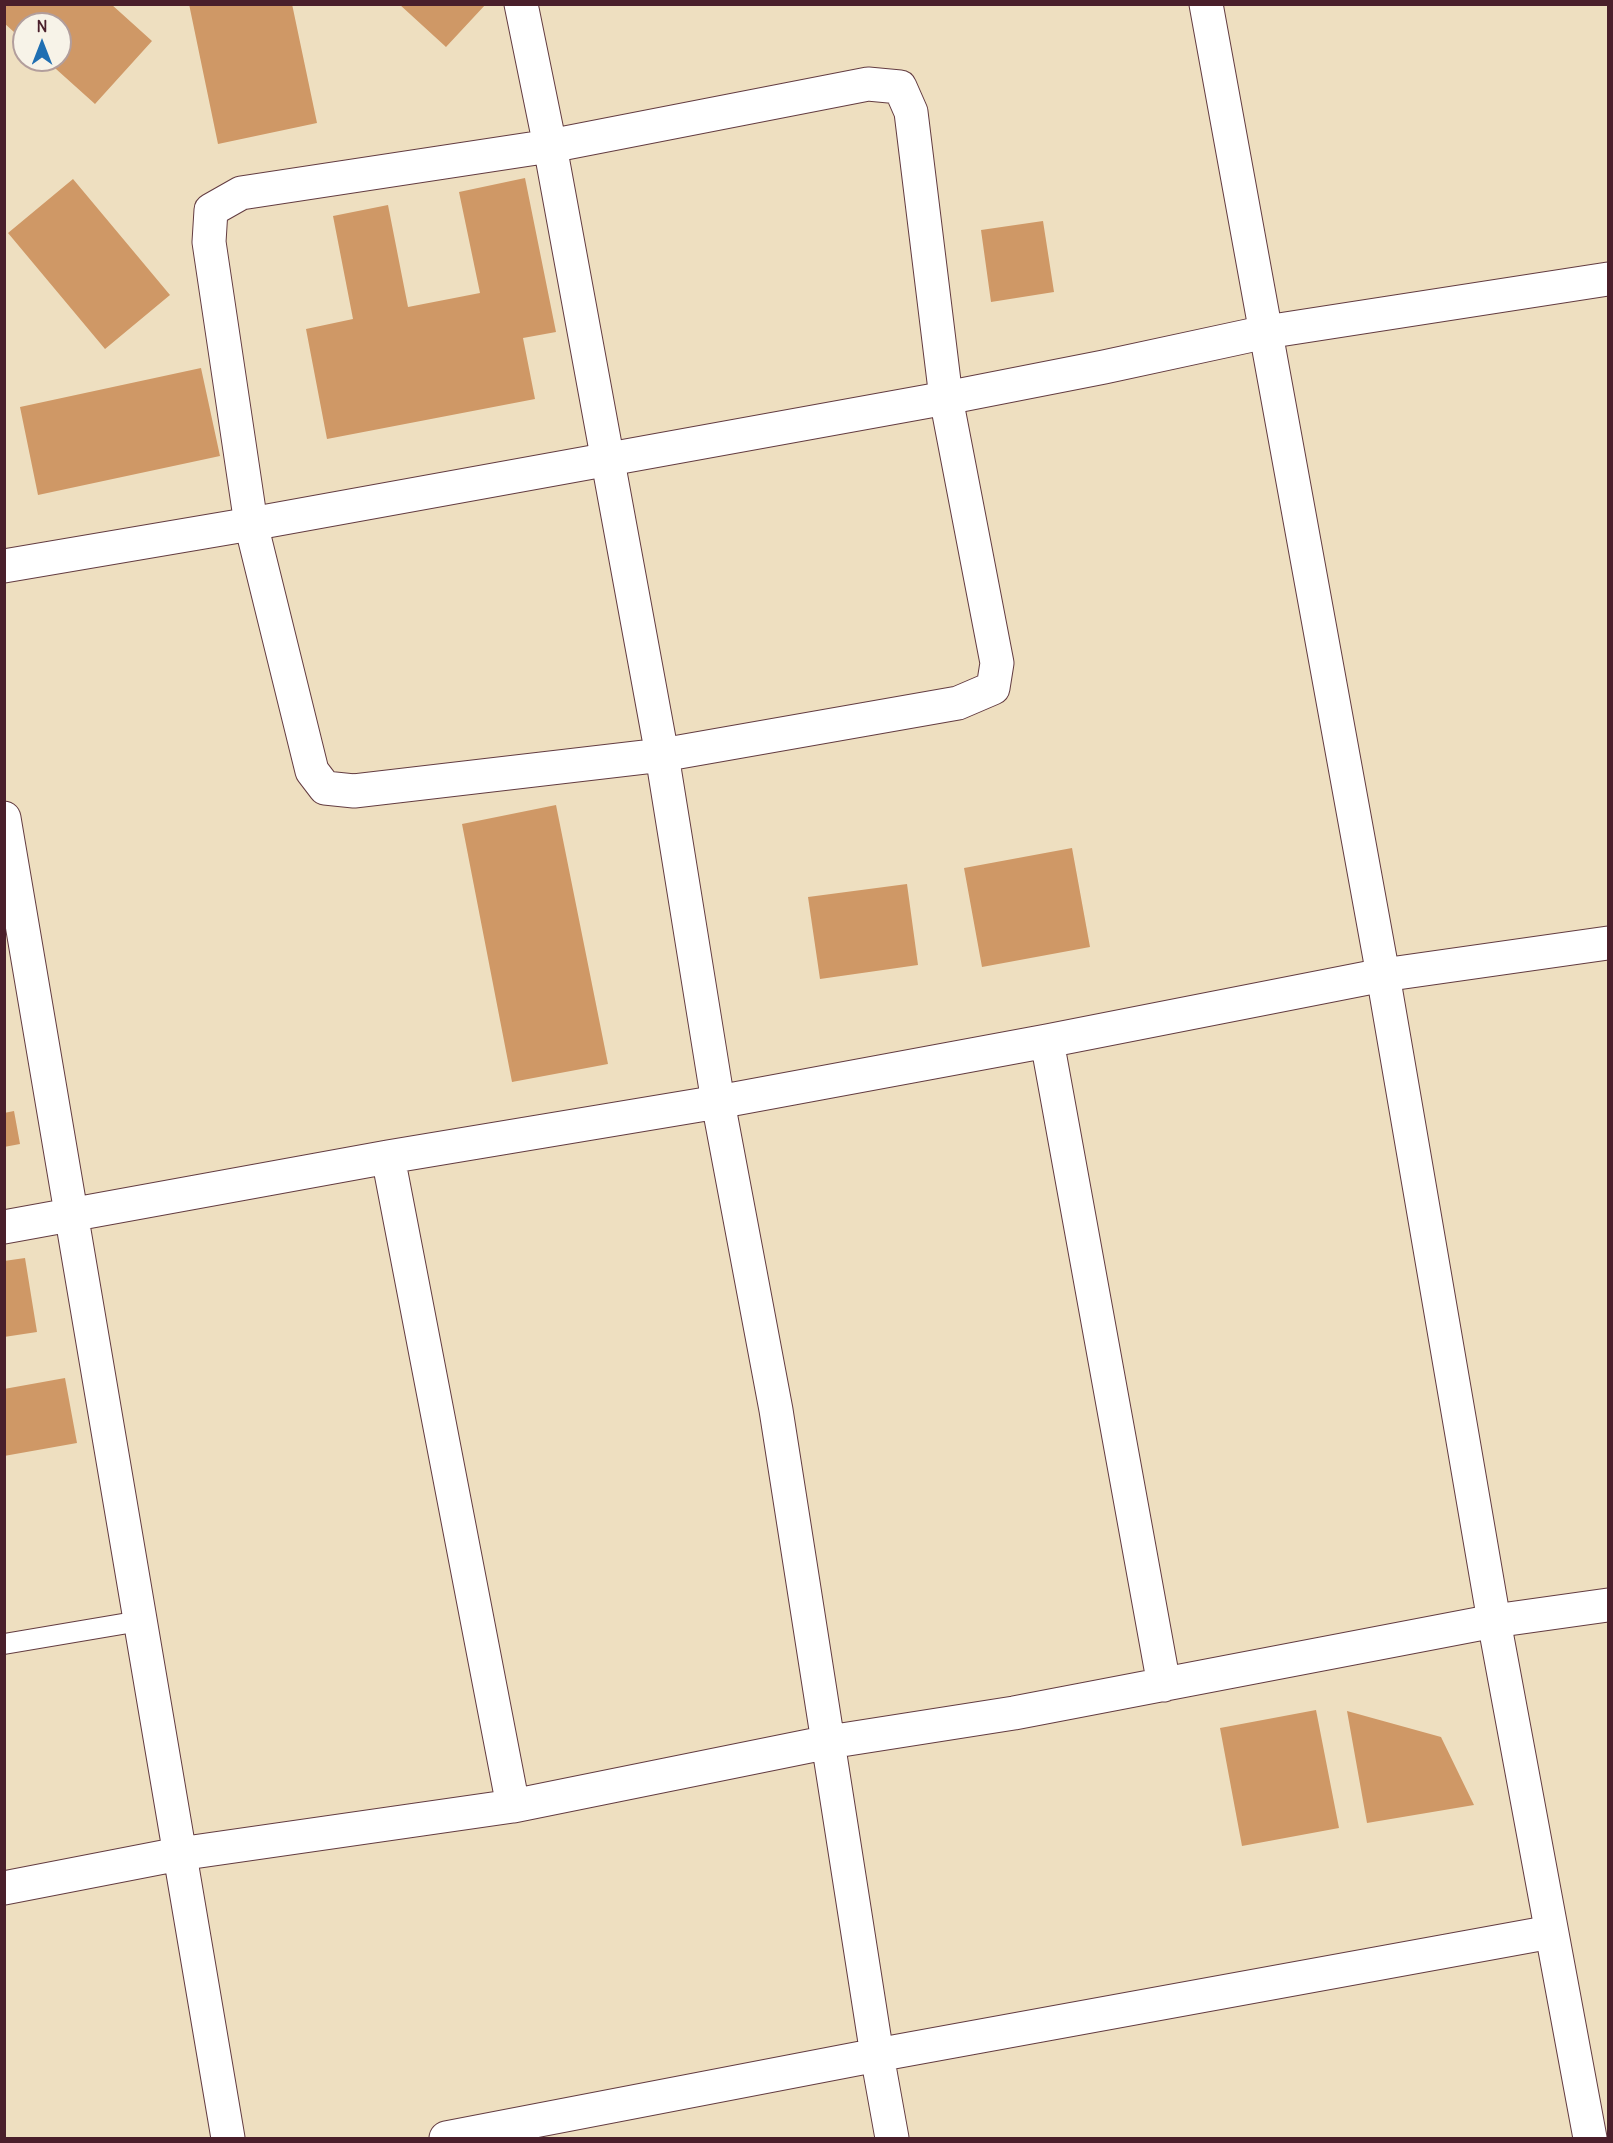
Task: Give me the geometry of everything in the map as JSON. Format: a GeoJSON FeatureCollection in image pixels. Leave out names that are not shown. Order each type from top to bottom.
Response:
{"type":"FeatureCollection","features":[{"type":"Feature","properties":{"kind":"street"},"geometry":{"type":"LineString","coordinates":[[521,4],[550,146],[662,755],[718,1102],[776,1410],[892,2139]]}},
{"type":"Feature","properties":{"kind":"street"},"geometry":{"type":"LineString","coordinates":[[1206,4],[1383,975],[1494,1621],[1590,2139]]}},
{"type":"Feature","properties":{"kind":"street"},"geometry":{"type":"LineString","coordinates":[[868,84],[900,87],[911,112],[946,398],[998,663],[993,688],[958,703],[662,755],[354,791],[324,788],[312,771],[251,524],[209,242],[211,210],[241,193],[550,146],[868,84]]}},
{"type":"Feature","properties":{"kind":"street"},"geometry":{"type":"LineString","coordinates":[[4,566],[251,524],[946,398],[1266,332],[1608,279]]}},
{"type":"Feature","properties":{"kind":"street"},"geometry":{"type":"LineString","coordinates":[[4,818],[228,2139]]}},
{"type":"Feature","properties":{"kind":"street"},"geometry":{"type":"LineString","coordinates":[[4,1227],[388,1157],[718,1102],[1383,975],[1608,943]]}},
{"type":"Feature","properties":{"kind":"street"},"geometry":{"type":"LineString","coordinates":[[1047,1041],[1164,1685]]}},
{"type":"Feature","properties":{"kind":"street"},"geometry":{"type":"LineString","coordinates":[[388,1157],[513,1806]]}},
{"type":"Feature","properties":{"kind":"street"},"geometry":{"type":"LineString","coordinates":[[4,1888],[179,1854],[513,1806],[829,1742],[1014,1713],[1494,1621],[1608,1605]]}},
{"type":"Feature","properties":{"kind":"street"},"geometry":{"type":"LineString","coordinates":[[446,2139],[878,2055],[1551,1932]]}},
{"type":"Feature","properties":{"kind":"lane"},"geometry":{"type":"LineString","coordinates":[[4,1644],[140,1621]]}},
{"type":"Feature","properties":{"kind":"building"},"geometry":{"type":"Polygon","coordinates":[[[4,4],[111,4],[152,41],[95,104],[59,72],[72,72],[72,12],[12,12],[12,30],[4,23],[4,4]]]}},
{"type":"Feature","properties":{"kind":"building"},"geometry":{"type":"Polygon","coordinates":[[[189,4],[292,4],[317,123],[218,144],[189,4]]]}},
{"type":"Feature","properties":{"kind":"building"},"geometry":{"type":"Polygon","coordinates":[[[399,4],[486,4],[446,47],[399,4]]]}},
{"type":"Feature","properties":{"kind":"building"},"geometry":{"type":"Polygon","coordinates":[[[525,178],[556,332],[523,338],[535,399],[327,439],[306,329],[353,319],[333,216],[388,205],[408,307],[480,293],[459,192],[525,178]]]}},
{"type":"Feature","properties":{"kind":"building"},"geometry":{"type":"Polygon","coordinates":[[[73,179],[170,295],[105,349],[8,233],[73,179]]]}},
{"type":"Feature","properties":{"kind":"building"},"geometry":{"type":"Polygon","coordinates":[[[1043,221],[1054,292],[991,302],[981,230],[1043,221]]]}},
{"type":"Feature","properties":{"kind":"building"},"geometry":{"type":"Polygon","coordinates":[[[201,368],[220,456],[38,495],[20,407],[201,368]]]}},
{"type":"Feature","properties":{"kind":"building"},"geometry":{"type":"Polygon","coordinates":[[[556,805],[608,1064],[512,1082],[462,824],[556,805]]]}},
{"type":"Feature","properties":{"kind":"building"},"geometry":{"type":"Polygon","coordinates":[[[1072,848],[1090,947],[982,967],[964,868],[1072,848]]]}},
{"type":"Feature","properties":{"kind":"building"},"geometry":{"type":"Polygon","coordinates":[[[907,884],[918,965],[820,979],[808,897],[907,884]]]}},
{"type":"Feature","properties":{"kind":"building"},"geometry":{"type":"Polygon","coordinates":[[[14,1111],[20,1144],[4,1147],[4,1113],[14,1111]]]}},
{"type":"Feature","properties":{"kind":"building"},"geometry":{"type":"Polygon","coordinates":[[[25,1258],[37,1332],[4,1337],[4,1261],[25,1258]]]}},
{"type":"Feature","properties":{"kind":"building"},"geometry":{"type":"Polygon","coordinates":[[[65,1378],[77,1443],[4,1456],[4,1389],[65,1378]]]}},
{"type":"Feature","properties":{"kind":"building"},"geometry":{"type":"Polygon","coordinates":[[[1316,1710],[1339,1828],[1242,1846],[1220,1728],[1316,1710]]]}},
{"type":"Feature","properties":{"kind":"building"},"geometry":{"type":"Polygon","coordinates":[[[1347,1711],[1441,1737],[1474,1805],[1367,1823],[1347,1711]]]}}]}
